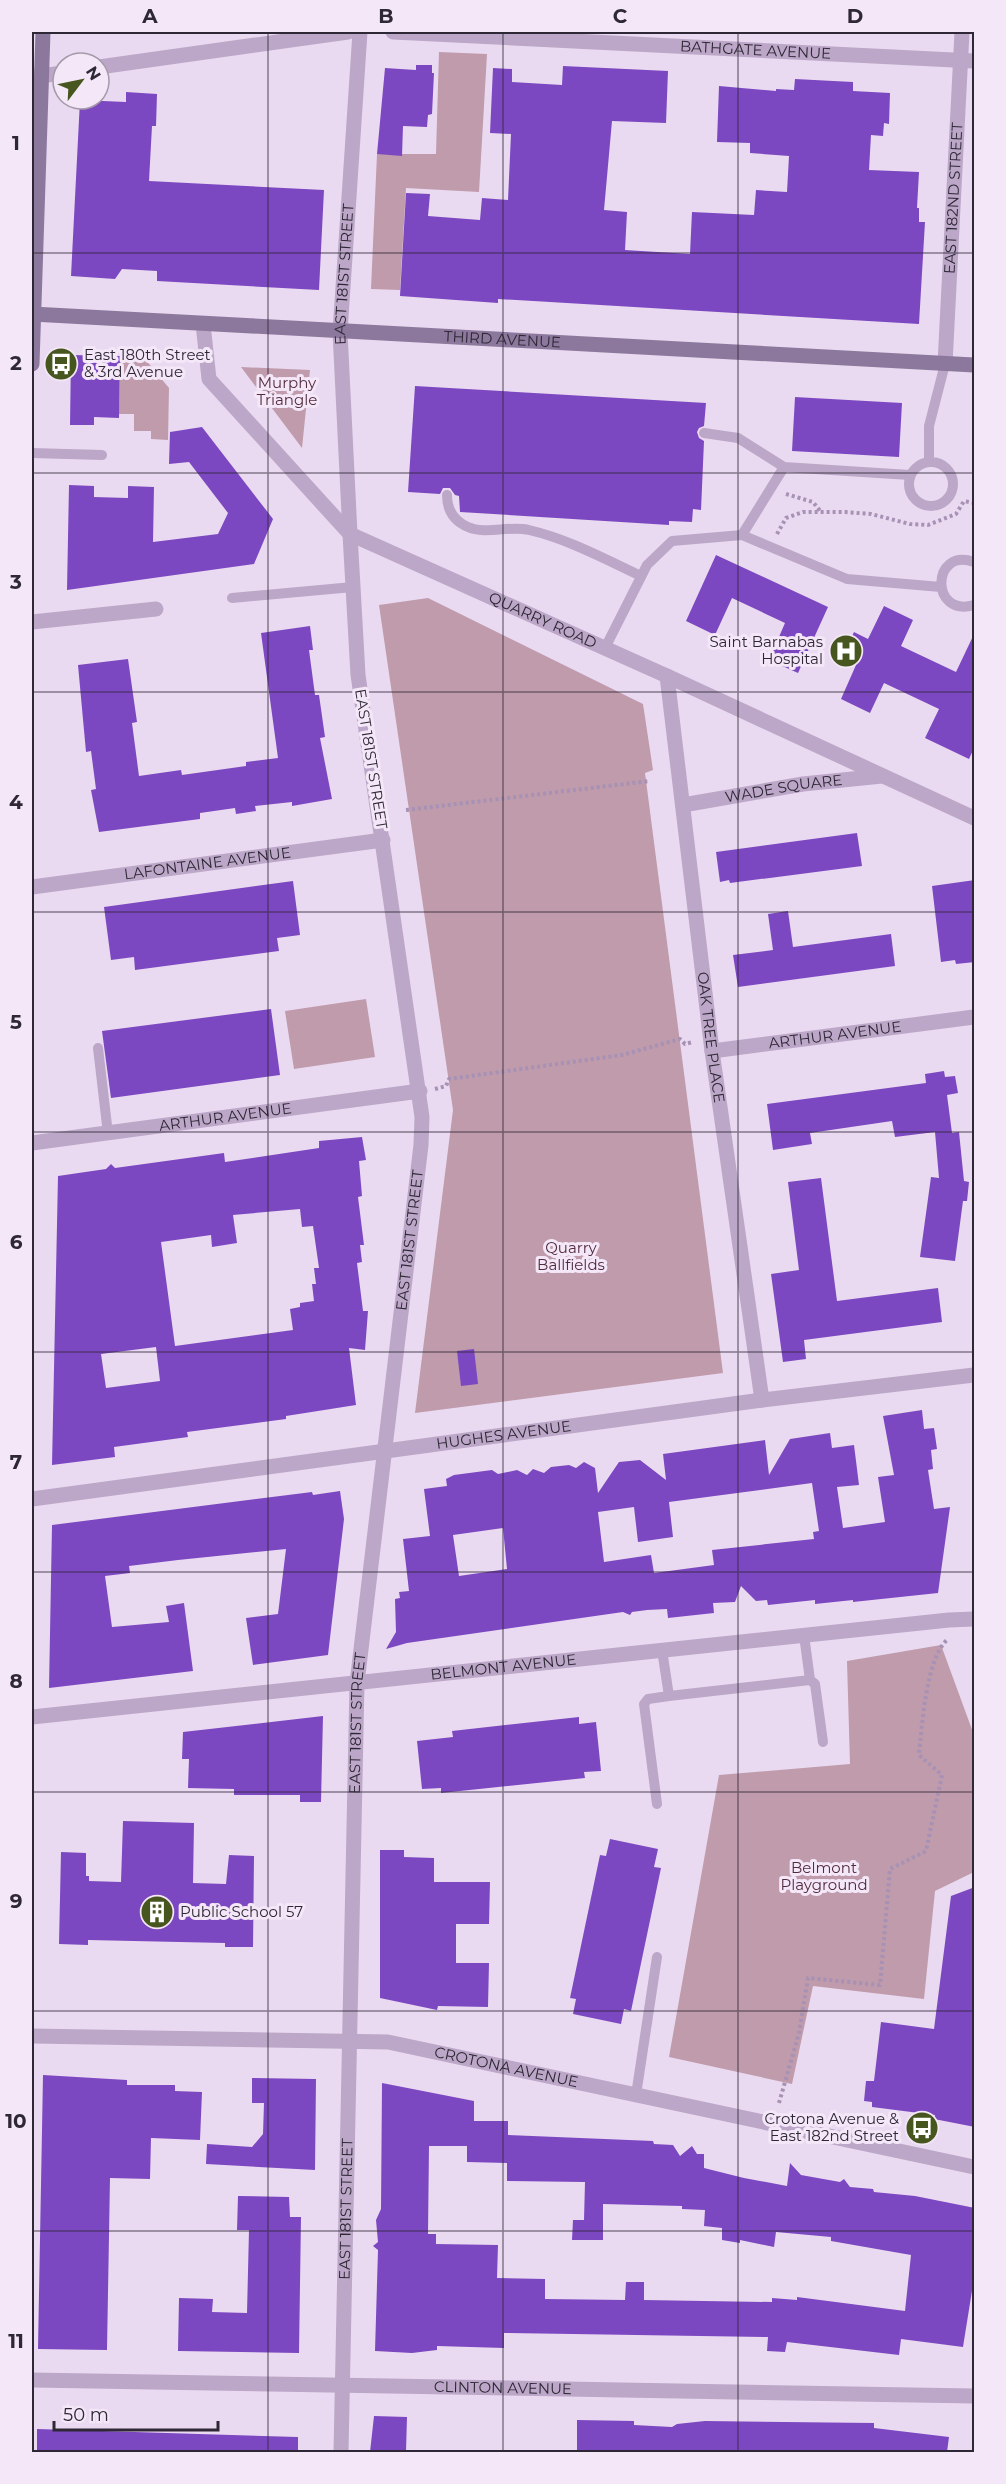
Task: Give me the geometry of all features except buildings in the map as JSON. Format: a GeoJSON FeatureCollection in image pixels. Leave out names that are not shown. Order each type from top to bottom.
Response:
{"type":"FeatureCollection","features":[{"type":"Feature","properties":{"kind":"main road"},"geometry":{"type":"LineString","coordinates":[[32,364],[37,76],[43,32]]}},
{"type":"Feature","properties":{"kind":"main road","name":"THIRD AVENUE"},"geometry":{"type":"LineString","coordinates":[[32,314],[975,366]]}},
{"type":"Feature","properties":{"kind":"street"},"geometry":{"type":"LineString","coordinates":[[111,65],[348,32]]}},
{"type":"Feature","properties":{"kind":"street","name":"EAST 181ST STREET"},"geometry":{"type":"LineString","coordinates":[[341,2452],[357,1683],[421,1145],[420,1091],[358,675],[350,534],[340,332],[360,32]]}},
{"type":"Feature","properties":{"kind":"street","name":"BATHGATE AVENUE"},"geometry":{"type":"LineString","coordinates":[[393,32],[968,60]]}},
{"type":"Feature","properties":{"kind":"street","name":"EAST 182ND STREET"},"geometry":{"type":"LineString","coordinates":[[945,364],[968,60],[962,32]]}},
{"type":"Feature","properties":{"kind":"street","name":"QUARRY ROAD"},"geometry":{"type":"LineString","coordinates":[[203,324],[208,379],[350,534],[667,676],[975,818]]}},
{"type":"Feature","properties":{"kind":"street"},"geometry":{"type":"LineString","coordinates":[[32,622],[156,609]]}},
{"type":"Feature","properties":{"kind":"street","name":"OAK TREE PLACE"},"geometry":{"type":"LineString","coordinates":[[667,676],[712,1045],[762,1400]]}},
{"type":"Feature","properties":{"kind":"street","name":"WADE SQUARE"},"geometry":{"type":"LineString","coordinates":[[683,805],[803,784],[884,776]]}},
{"type":"Feature","properties":{"kind":"street","name":"LAFONTAINE AVENUE"},"geometry":{"type":"LineString","coordinates":[[32,887],[383,840]]}},
{"type":"Feature","properties":{"kind":"street","name":"ARTHUR AVENUE"},"geometry":{"type":"LineString","coordinates":[[712,1045],[975,1017]]}},
{"type":"Feature","properties":{"kind":"street"},"geometry":{"type":"LineString","coordinates":[[958,1019],[975,1027]]}},
{"type":"Feature","properties":{"kind":"street","name":"ARTHUR AVENUE"},"geometry":{"type":"LineString","coordinates":[[32,1143],[420,1091]]}},
{"type":"Feature","properties":{"kind":"street","name":"HUGHES AVENUE"},"geometry":{"type":"LineString","coordinates":[[32,1499],[762,1400],[975,1375]]}},
{"type":"Feature","properties":{"kind":"street","name":"BELMONT AVENUE"},"geometry":{"type":"LineString","coordinates":[[32,1717],[975,1619]]}},
{"type":"Feature","properties":{"kind":"street","name":"CROTONA AVENUE"},"geometry":{"type":"LineString","coordinates":[[32,2036],[388,2042],[975,2167]]}},
{"type":"Feature","properties":{"kind":"street","name":"CLINTON AVENUE"},"geometry":{"type":"LineString","coordinates":[[32,2380],[975,2396]]}},
{"type":"Feature","properties":{"kind":"lane"},"geometry":{"type":"LineString","coordinates":[[929,462],[929,426],[945,364]]}},
{"type":"Feature","properties":{"kind":"lane"},"geometry":{"type":"LineString","coordinates":[[704,433],[738,438],[784,467],[910,475]]}},
{"type":"Feature","properties":{"kind":"lane"},"geometry":{"type":"LineString","coordinates":[[32,453],[102,455]]}},
{"type":"Feature","properties":{"kind":"lane"},"geometry":{"type":"LineString","coordinates":[[929,462],[937,462],[949,471],[953,486],[947,500],[933,506],[918,502],[909,490],[910,475],[917,466],[929,462]]}},
{"type":"Feature","properties":{"kind":"lane"},"geometry":{"type":"LineString","coordinates":[[742,535],[784,467]]}},
{"type":"Feature","properties":{"kind":"lane"},"geometry":{"type":"LineString","coordinates":[[447,495],[447,506],[456,519],[471,528],[527,529],[583,548],[641,576]]}},
{"type":"Feature","properties":{"kind":"lane"},"geometry":{"type":"LineString","coordinates":[[605,648],[646,566],[672,541],[742,535],[847,579],[941,586]]}},
{"type":"Feature","properties":{"kind":"lane"},"geometry":{"type":"LineString","coordinates":[[975,562],[965,560],[950,565],[941,578],[943,594],[953,604],[968,607],[975,605]]}},
{"type":"Feature","properties":{"kind":"lane"},"geometry":{"type":"LineString","coordinates":[[232,598],[353,587]]}},
{"type":"Feature","properties":{"kind":"lane"},"geometry":{"type":"LineString","coordinates":[[98,1048],[108,1134]]}},
{"type":"Feature","properties":{"kind":"lane"},"geometry":{"type":"LineString","coordinates":[[804,1635],[810,1680]]}},
{"type":"Feature","properties":{"kind":"lane"},"geometry":{"type":"LineString","coordinates":[[662,1650],[669,1696]]}},
{"type":"Feature","properties":{"kind":"lane"},"geometry":{"type":"LineString","coordinates":[[657,1804],[644,1704],[648,1699],[810,1680],[816,1684],[824,1743]]}},
{"type":"Feature","properties":{"kind":"lane"},"geometry":{"type":"LineString","coordinates":[[636,2095],[657,1957]]}},
{"type":"Feature","properties":{"kind":"path"},"geometry":{"type":"LineString","coordinates":[[786,494],[813,502],[821,512]]}},
{"type":"Feature","properties":{"kind":"path"},"geometry":{"type":"LineString","coordinates":[[777,535],[786,518],[793,514],[860,512],[910,524],[928,525],[956,514],[964,501],[975,503]]}},
{"type":"Feature","properties":{"kind":"path"},"geometry":{"type":"LineString","coordinates":[[406,810],[650,781]]}},
{"type":"Feature","properties":{"kind":"path"},"geometry":{"type":"LineString","coordinates":[[420,1091],[446,1086],[450,1079],[621,1055],[680,1040],[685,1044],[712,1045]]}},
{"type":"Feature","properties":{"kind":"path"},"geometry":{"type":"LineString","coordinates":[[779,2103],[799,2033],[808,1978],[880,1985],[890,1869],[926,1851],[942,1775],[919,1755],[926,1693],[941,1645],[949,1639]]}},
{"type":"Feature","properties":{"kind":"green space"},"geometry":{"type":"Polygon","coordinates":[[[439,52],[487,54],[479,192],[406,188],[400,290],[371,289],[377,154],[436,154],[439,52]]]}},
{"type":"Feature","properties":{"kind":"green space"},"geometry":{"type":"Polygon","coordinates":[[[120,359],[145,359],[169,388],[168,440],[151,439],[151,431],[134,431],[134,414],[119,414],[120,359]]]}},
{"type":"Feature","properties":{"kind":"green space","name":"Murphy Triangle"},"geometry":{"type":"Polygon","coordinates":[[[241,367],[310,370],[302,448],[241,367]]]}},
{"type":"Feature","properties":{"kind":"green space","name":"Quarry Ballfields"},"geometry":{"type":"Polygon","coordinates":[[[428,598],[643,704],[653,770],[645,773],[723,1373],[415,1413],[453,1110],[379,605],[428,598]]]}},
{"type":"Feature","properties":{"kind":"green space"},"geometry":{"type":"Polygon","coordinates":[[[366,999],[375,1057],[294,1069],[285,1011],[366,999]]]}},
{"type":"Feature","properties":{"kind":"green space","name":"Belmont Playground"},"geometry":{"type":"Polygon","coordinates":[[[941,1645],[974,1735],[974,1872],[935,1891],[924,1999],[813,1986],[792,2084],[669,2057],[719,1775],[850,1764],[847,1661],[941,1645]]]}},
{"type":"Feature","properties":{"kind":"place","name":"East 180th Street & 3rd Avenue"},"geometry":{"type":"Point","coordinates":[61,364]}},
{"type":"Feature","properties":{"kind":"place","name":"Saint Barnabas Hospital"},"geometry":{"type":"Point","coordinates":[846,651]}},
{"type":"Feature","properties":{"kind":"place","name":"Public School 57"},"geometry":{"type":"Point","coordinates":[157,1912]}},
{"type":"Feature","properties":{"kind":"place","name":"Crotona Avenue & East 182nd Street"},"geometry":{"type":"Point","coordinates":[922,2128]}}]}
